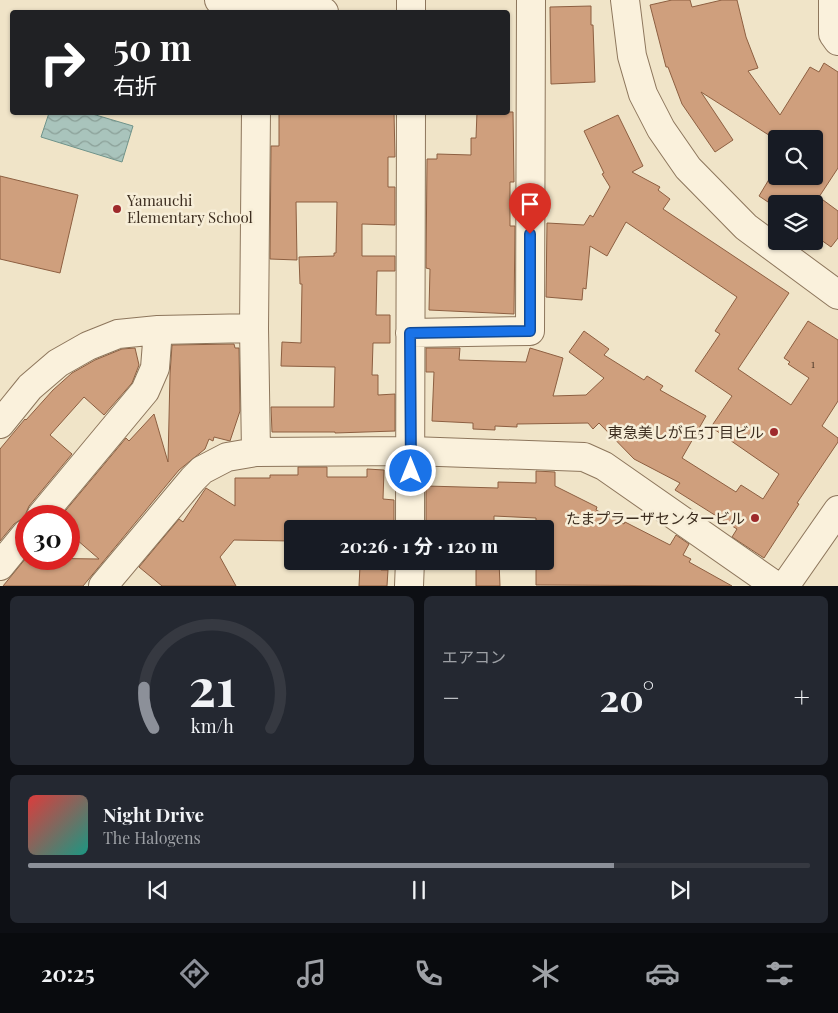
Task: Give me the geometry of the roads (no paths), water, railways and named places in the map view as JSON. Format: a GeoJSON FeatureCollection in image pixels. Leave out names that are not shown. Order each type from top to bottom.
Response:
{"type":"FeatureCollection","features":[{"type":"Feature","properties":{"kind":"street"},"geometry":{"type":"LineString","coordinates":[[219,0],[250,10]]}},
{"type":"Feature","properties":{"kind":"street"},"geometry":{"type":"LineString","coordinates":[[410,333],[530,331],[531,0]]}},
{"type":"Feature","properties":{"kind":"street"},"geometry":{"type":"LineString","coordinates":[[625,0],[632,56],[643,94],[661,128],[688,168],[746,227],[838,295]]}},
{"type":"Feature","properties":{"kind":"street"},"geometry":{"type":"LineString","coordinates":[[833,0],[833,34],[838,41]]}},
{"type":"Feature","properties":{"kind":"street"},"geometry":{"type":"LineString","coordinates":[[256,115],[254,328],[256,452]]}},
{"type":"Feature","properties":{"kind":"street"},"geometry":{"type":"LineString","coordinates":[[410,520],[411,115]]}},
{"type":"Feature","properties":{"kind":"street"},"geometry":{"type":"LineString","coordinates":[[0,424],[30,387],[58,363],[88,346],[118,334],[158,330],[254,328]]}},
{"type":"Feature","properties":{"kind":"street"},"geometry":{"type":"LineString","coordinates":[[50,505],[145,391],[155,368],[158,330]]}},
{"type":"Feature","properties":{"kind":"street"},"geometry":{"type":"LineString","coordinates":[[103,586],[202,470],[226,458],[256,452],[411,452],[584,456],[604,466],[776,586]]}},
{"type":"Feature","properties":{"kind":"street"},"geometry":{"type":"LineString","coordinates":[[785,586],[838,510]]}},
{"type":"Feature","properties":{"kind":"street"},"geometry":{"type":"LineString","coordinates":[[0,566],[15,548]]}},
{"type":"Feature","properties":{"kind":"street"},"geometry":{"type":"LineString","coordinates":[[410,570],[410,586]]}},
{"type":"Feature","properties":{"kind":"water"},"geometry":{"type":"Polygon","coordinates":[[[48,115],[96,115],[133,126],[122,162],[41,137],[48,115]]]}},
{"type":"Feature","properties":{"kind":"place","name":"Yamauchi Elementary School"},"geometry":{"type":"Point","coordinates":[117,209]}},
{"type":"Feature","properties":{"kind":"place","name":"東急美しが丘5丁目ビル"},"geometry":{"type":"Point","coordinates":[774,432]}},
{"type":"Feature","properties":{"kind":"place","name":"たまプラーザセンタービル"},"geometry":{"type":"Point","coordinates":[755,518]}}]}
